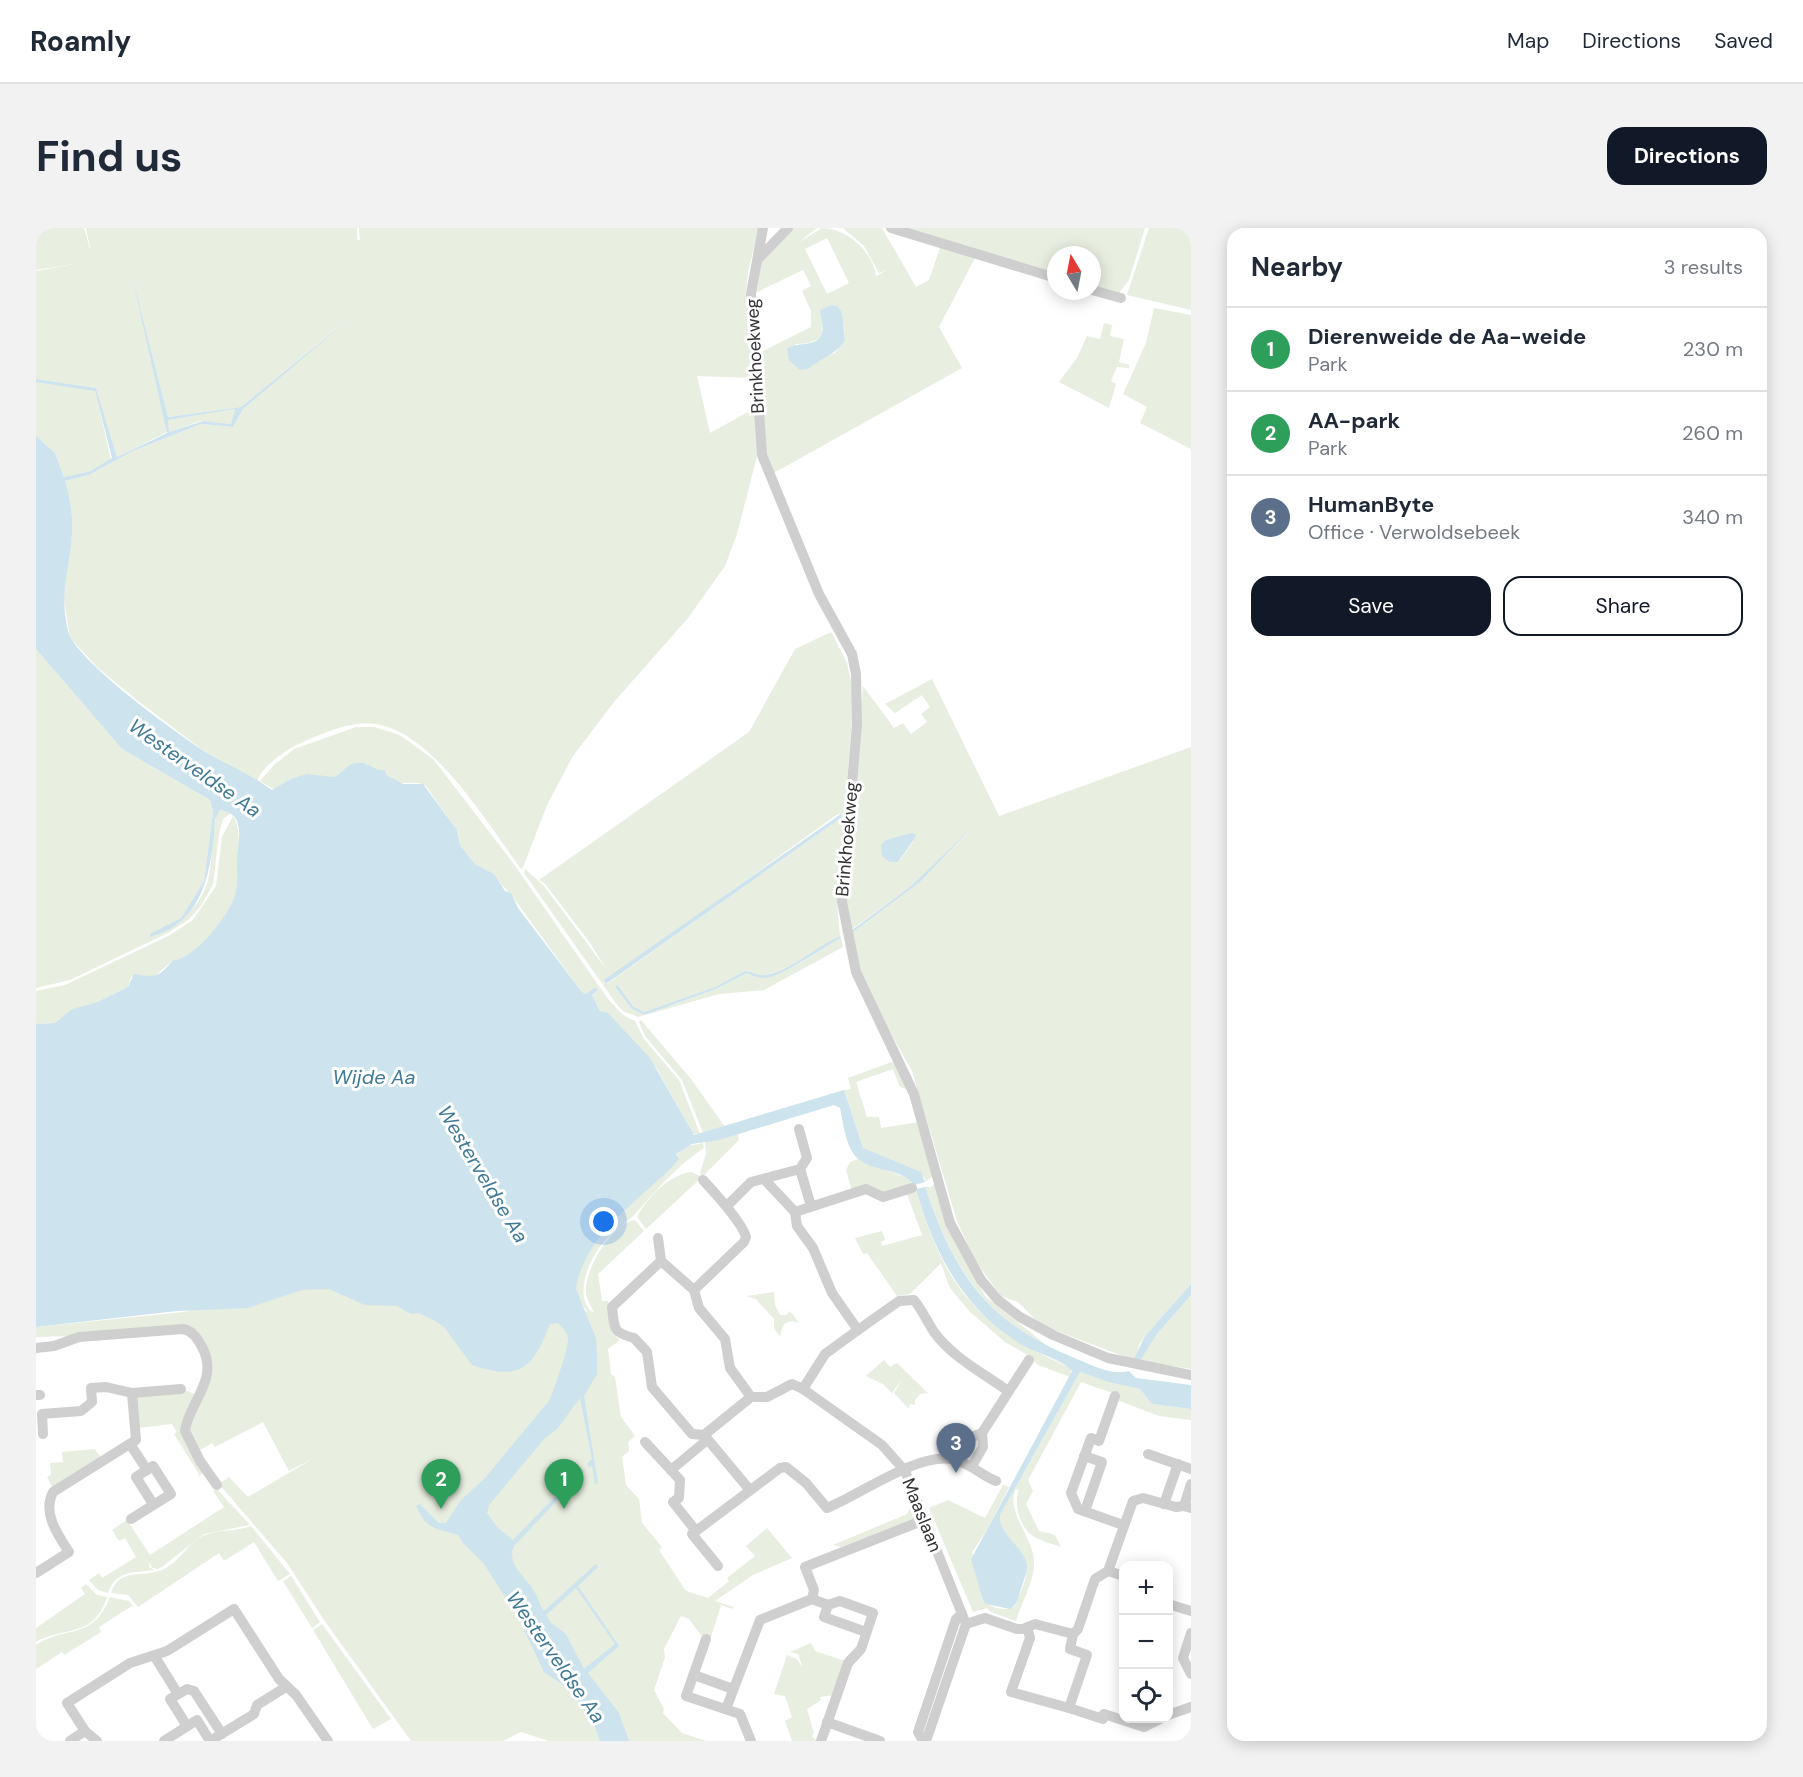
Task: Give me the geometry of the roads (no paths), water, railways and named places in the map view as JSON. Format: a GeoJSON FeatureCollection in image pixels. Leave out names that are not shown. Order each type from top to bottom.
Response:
{"type":"FeatureCollection","features":[{"type":"Feature","properties":{"kind":"street","name":"Brinkhoekweg"},"geometry":{"type":"LineString","coordinates":[[763,228],[751,294],[762,455],[819,594],[852,654],[856,674],[857,724],[842,888],[845,926],[856,972],[914,1094],[951,1223],[981,1280],[998,1300],[1020,1317],[1053,1335],[1108,1359],[1191,1374]]}},
{"type":"Feature","properties":{"kind":"street"},"geometry":{"type":"LineString","coordinates":[[757,261],[788,228]]}},
{"type":"Feature","properties":{"kind":"street"},"geometry":{"type":"LineString","coordinates":[[891,228],[1047,275]]}},
{"type":"Feature","properties":{"kind":"street"},"geometry":{"type":"LineString","coordinates":[[1101,293],[1121,298]]}},
{"type":"Feature","properties":{"kind":"street"},"geometry":{"type":"LineString","coordinates":[[727,1206],[751,1182],[800,1169],[807,1158],[799,1129]]}},
{"type":"Feature","properties":{"kind":"street"},"geometry":{"type":"LineString","coordinates":[[800,1169],[811,1206]]}},
{"type":"Feature","properties":{"kind":"street"},"geometry":{"type":"LineString","coordinates":[[764,1179],[795,1212],[797,1226],[813,1248],[832,1293],[858,1330]]}},
{"type":"Feature","properties":{"kind":"street"},"geometry":{"type":"LineString","coordinates":[[694,1290],[744,1242],[745,1231],[730,1215],[727,1206],[703,1180]]}},
{"type":"Feature","properties":{"kind":"street"},"geometry":{"type":"LineString","coordinates":[[795,1212],[866,1189],[883,1197],[912,1188]]}},
{"type":"Feature","properties":{"kind":"street"},"geometry":{"type":"LineString","coordinates":[[658,1238],[661,1261],[694,1290],[699,1308],[725,1339],[730,1368],[751,1397]]}},
{"type":"Feature","properties":{"kind":"street"},"geometry":{"type":"LineString","coordinates":[[661,1261],[612,1307],[615,1331],[621,1337],[634,1338],[647,1352],[652,1387],[692,1434],[706,1437],[749,1489]]}},
{"type":"Feature","properties":{"kind":"street"},"geometry":{"type":"LineString","coordinates":[[671,1470],[751,1397],[767,1397],[792,1384],[803,1389],[825,1354],[899,1301],[914,1300],[934,1331],[954,1353],[1008,1391]]}},
{"type":"Feature","properties":{"kind":"street"},"geometry":{"type":"LineString","coordinates":[[36,1348],[54,1346],[79,1337],[183,1329],[192,1332],[205,1353],[208,1367],[201,1394],[185,1431],[200,1461],[217,1485]]}},
{"type":"Feature","properties":{"kind":"street"},"geometry":{"type":"LineString","coordinates":[[972,1466],[983,1447],[982,1433],[1029,1360]]}},
{"type":"Feature","properties":{"kind":"street"},"geometry":{"type":"LineString","coordinates":[[43,1434],[42,1414],[81,1411],[92,1401],[91,1388],[106,1387],[132,1393],[181,1389]]}},
{"type":"Feature","properties":{"kind":"street","name":"Maaslaan"},"geometry":{"type":"LineString","coordinates":[[803,1389],[882,1445],[905,1471],[964,1619]]}},
{"type":"Feature","properties":{"kind":"street"},"geometry":{"type":"LineString","coordinates":[[36,1573],[69,1552],[52,1525],[50,1499],[53,1492],[136,1440],[132,1393]]}},
{"type":"Feature","properties":{"kind":"street"},"geometry":{"type":"LineString","coordinates":[[1115,1396],[1099,1441],[1091,1438],[1071,1493],[1078,1509],[1123,1525]]}},
{"type":"Feature","properties":{"kind":"street"},"geometry":{"type":"LineString","coordinates":[[955,1459],[972,1437],[982,1433]]}},
{"type":"Feature","properties":{"kind":"street"},"geometry":{"type":"LineString","coordinates":[[645,1442],[680,1480],[679,1498],[673,1502],[696,1531]]}},
{"type":"Feature","properties":{"kind":"street"},"geometry":{"type":"LineString","coordinates":[[130,1444],[147,1470]]}},
{"type":"Feature","properties":{"kind":"street"},"geometry":{"type":"LineString","coordinates":[[1148,1454],[1191,1469]]}},
{"type":"Feature","properties":{"kind":"street"},"geometry":{"type":"LineString","coordinates":[[1084,1456],[1102,1462],[1085,1511]]}},
{"type":"Feature","properties":{"kind":"street"},"geometry":{"type":"LineString","coordinates":[[718,1566],[692,1534],[749,1489],[780,1468],[786,1467],[806,1483],[827,1508],[850,1499],[861,1489],[933,1458],[955,1459],[972,1466],[978,1473],[996,1481]]}},
{"type":"Feature","properties":{"kind":"street"},"geometry":{"type":"LineString","coordinates":[[1164,1504],[1178,1464]]}},
{"type":"Feature","properties":{"kind":"street"},"geometry":{"type":"LineString","coordinates":[[131,1519],[171,1494],[153,1466],[136,1477],[153,1504]]}},
{"type":"Feature","properties":{"kind":"street"},"geometry":{"type":"LineString","coordinates":[[1069,1708],[1087,1655],[1070,1649],[1073,1634],[1078,1629],[1095,1579],[1108,1571],[1133,1501],[1143,1497],[1176,1508],[1187,1507],[1191,1484]]}},
{"type":"Feature","properties":{"kind":"street"},"geometry":{"type":"LineString","coordinates":[[812,1599],[814,1590],[805,1567],[924,1520]]}},
{"type":"Feature","properties":{"kind":"street"},"geometry":{"type":"LineString","coordinates":[[1108,1571],[1119,1574]]}},
{"type":"Feature","properties":{"kind":"street"},"geometry":{"type":"LineString","coordinates":[[726,1709],[760,1620],[812,1599],[828,1605],[840,1601],[873,1613],[861,1649],[848,1663],[820,1741]]}},
{"type":"Feature","properties":{"kind":"street"},"geometry":{"type":"LineString","coordinates":[[828,1605],[824,1617],[866,1632]]}},
{"type":"Feature","properties":{"kind":"street"},"geometry":{"type":"LineString","coordinates":[[1173,1606],[1191,1611]]}},
{"type":"Feature","properties":{"kind":"street"},"geometry":{"type":"LineString","coordinates":[[97,1741],[85,1731],[67,1702],[130,1664],[155,1657],[234,1609],[286,1687],[296,1695],[328,1741]]}},
{"type":"Feature","properties":{"kind":"street"},"geometry":{"type":"LineString","coordinates":[[924,1741],[964,1619],[985,1618],[1017,1629],[1039,1624],[1073,1634]]}},
{"type":"Feature","properties":{"kind":"street"},"geometry":{"type":"LineString","coordinates":[[1027,1628],[1030,1638],[1011,1692],[1102,1719],[1104,1714],[1119,1719]]}},
{"type":"Feature","properties":{"kind":"street"},"geometry":{"type":"LineString","coordinates":[[1191,1633],[1183,1658],[1191,1674]]}},
{"type":"Feature","properties":{"kind":"street"},"geometry":{"type":"LineString","coordinates":[[706,1640],[686,1696],[740,1714],[751,1741]]}},
{"type":"Feature","properties":{"kind":"street"},"geometry":{"type":"LineString","coordinates":[[155,1657],[178,1694]]}},
{"type":"Feature","properties":{"kind":"street"},"geometry":{"type":"LineString","coordinates":[[694,1675],[733,1689]]}},
{"type":"Feature","properties":{"kind":"street"},"geometry":{"type":"LineString","coordinates":[[164,1741],[197,1720],[210,1741],[254,1714],[257,1705],[286,1687]]}},
{"type":"Feature","properties":{"kind":"street"},"geometry":{"type":"LineString","coordinates":[[187,1726],[170,1699],[187,1689],[194,1691],[222,1734]]}},
{"type":"Feature","properties":{"kind":"street"},"geometry":{"type":"LineString","coordinates":[[1173,1713],[1191,1707]]}},
{"type":"Feature","properties":{"kind":"street"},"geometry":{"type":"LineString","coordinates":[[827,1722],[880,1741]]}},
{"type":"Feature","properties":{"kind":"street"},"geometry":{"type":"LineString","coordinates":[[1132,1723],[1144,1727],[1153,1723]]}},
{"type":"Feature","properties":{"kind":"street"},"geometry":{"type":"LineString","coordinates":[[70,1741],[85,1731]]}},
{"type":"Feature","properties":{"kind":"water","name":"Wijde Aa"},"geometry":{"type":"Polygon","coordinates":[[[130,268],[168,417],[241,407],[356,313],[243,409],[233,427],[201,424],[133,451],[89,475],[65,481],[71,508],[72,528],[64,605],[68,631],[75,644],[106,676],[170,727],[201,749],[272,790],[291,779],[307,774],[334,777],[350,765],[360,763],[385,770],[386,775],[403,784],[423,784],[457,830],[460,845],[475,864],[494,874],[505,891],[511,893],[518,908],[582,992],[586,994],[595,987],[598,990],[592,995],[600,1011],[608,1013],[650,1058],[694,1135],[844,1090],[863,1148],[921,1172],[925,1182],[914,1185],[901,1175],[866,1164],[859,1159],[848,1143],[840,1108],[834,1105],[719,1140],[692,1144],[676,1154],[679,1159],[672,1167],[614,1221],[589,1253],[576,1289],[596,1338],[597,1374],[584,1396],[598,1483],[595,1484],[592,1466],[589,1467],[587,1464],[592,1459],[580,1398],[557,1429],[544,1439],[489,1505],[487,1513],[498,1528],[513,1540],[582,1469],[585,1471],[514,1546],[512,1558],[533,1589],[544,1611],[596,1564],[598,1567],[578,1586],[619,1646],[588,1673],[619,1713],[629,1741],[600,1741],[595,1727],[570,1690],[544,1672],[518,1617],[484,1564],[458,1535],[428,1524],[416,1506],[420,1504],[439,1523],[446,1523],[461,1500],[485,1478],[548,1402],[568,1343],[567,1334],[558,1323],[550,1324],[532,1360],[517,1370],[507,1372],[472,1365],[444,1327],[419,1313],[411,1314],[397,1306],[365,1305],[329,1289],[302,1290],[248,1308],[177,1311],[36,1327],[36,1024],[55,1023],[72,1009],[97,1002],[128,987],[134,974],[156,975],[173,960],[182,958],[201,944],[228,910],[236,891],[239,829],[238,822],[229,812],[220,810],[215,819],[208,874],[194,906],[183,919],[168,930],[150,937],[150,934],[181,918],[204,881],[213,812],[210,800],[122,749],[36,649],[36,436],[55,453],[64,477],[91,471],[112,458],[95,391],[36,382],[36,379],[96,388],[117,457],[167,433],[130,268]],[[235,409],[168,420],[169,432],[203,421],[231,424],[235,409]],[[576,1588],[546,1615],[551,1623],[566,1634],[584,1669],[615,1644],[576,1588]]]}},
{"type":"Feature","properties":{"kind":"water"},"geometry":{"type":"Polygon","coordinates":[[[832,305],[837,306],[842,313],[845,340],[842,345],[808,369],[800,370],[789,360],[787,349],[818,340],[823,329],[820,310],[832,305]]]}},
{"type":"Feature","properties":{"kind":"water"},"geometry":{"type":"Polygon","coordinates":[[[841,814],[841,818],[606,984],[604,980],[841,814]]]}},
{"type":"Feature","properties":{"kind":"water"},"geometry":{"type":"Polygon","coordinates":[[[973,827],[920,882],[853,932],[852,930],[911,886],[973,827]]]}},
{"type":"Feature","properties":{"kind":"water"},"geometry":{"type":"Polygon","coordinates":[[[912,833],[916,835],[915,838],[898,862],[890,862],[882,856],[881,845],[886,840],[912,833]]]}},
{"type":"Feature","properties":{"kind":"water"},"geometry":{"type":"Polygon","coordinates":[[[840,936],[841,938],[779,974],[761,978],[747,973],[716,989],[644,1015],[632,1009],[615,987],[617,985],[634,1007],[644,1012],[715,987],[745,971],[761,975],[782,970],[840,936]]]}},
{"type":"Feature","properties":{"kind":"water"},"geometry":{"type":"Polygon","coordinates":[[[925,1187],[936,1218],[963,1271],[979,1293],[1020,1329],[1046,1345],[1103,1370],[1129,1371],[1136,1378],[1191,1385],[1191,1409],[1152,1404],[1140,1389],[1108,1382],[1080,1372],[1000,1515],[1003,1529],[1022,1553],[1027,1566],[1018,1598],[1010,1609],[986,1604],[971,1559],[1072,1371],[1062,1363],[1019,1343],[999,1329],[966,1295],[941,1256],[923,1213],[916,1189],[925,1187]]]}},
{"type":"Feature","properties":{"kind":"water"},"geometry":{"type":"Polygon","coordinates":[[[1191,1284],[1191,1295],[1157,1334],[1141,1359],[1139,1361],[1134,1359],[1145,1336],[1191,1284]]]}},
{"type":"Feature","properties":{"kind":"place","name":"HumanByte"},"geometry":{"type":"Point","coordinates":[956,1473]}},
{"type":"Feature","properties":{"kind":"place","name":"AA-park"},"geometry":{"type":"Point","coordinates":[441,1509]}},
{"type":"Feature","properties":{"kind":"place","name":"Dierenweide de Aa-weide"},"geometry":{"type":"Point","coordinates":[564,1509]}},
{"type":"Feature","properties":{"kind":"water label","name":"Westerveldse Aa"},"geometry":{"type":"Point","coordinates":[195,768]}},
{"type":"Feature","properties":{"kind":"water label","name":"Westerveldse Aa"},"geometry":{"type":"Point","coordinates":[483,1174]}},
{"type":"Feature","properties":{"kind":"water label","name":"Westerveldse Aa"},"geometry":{"type":"Point","coordinates":[556,1657]}}]}
